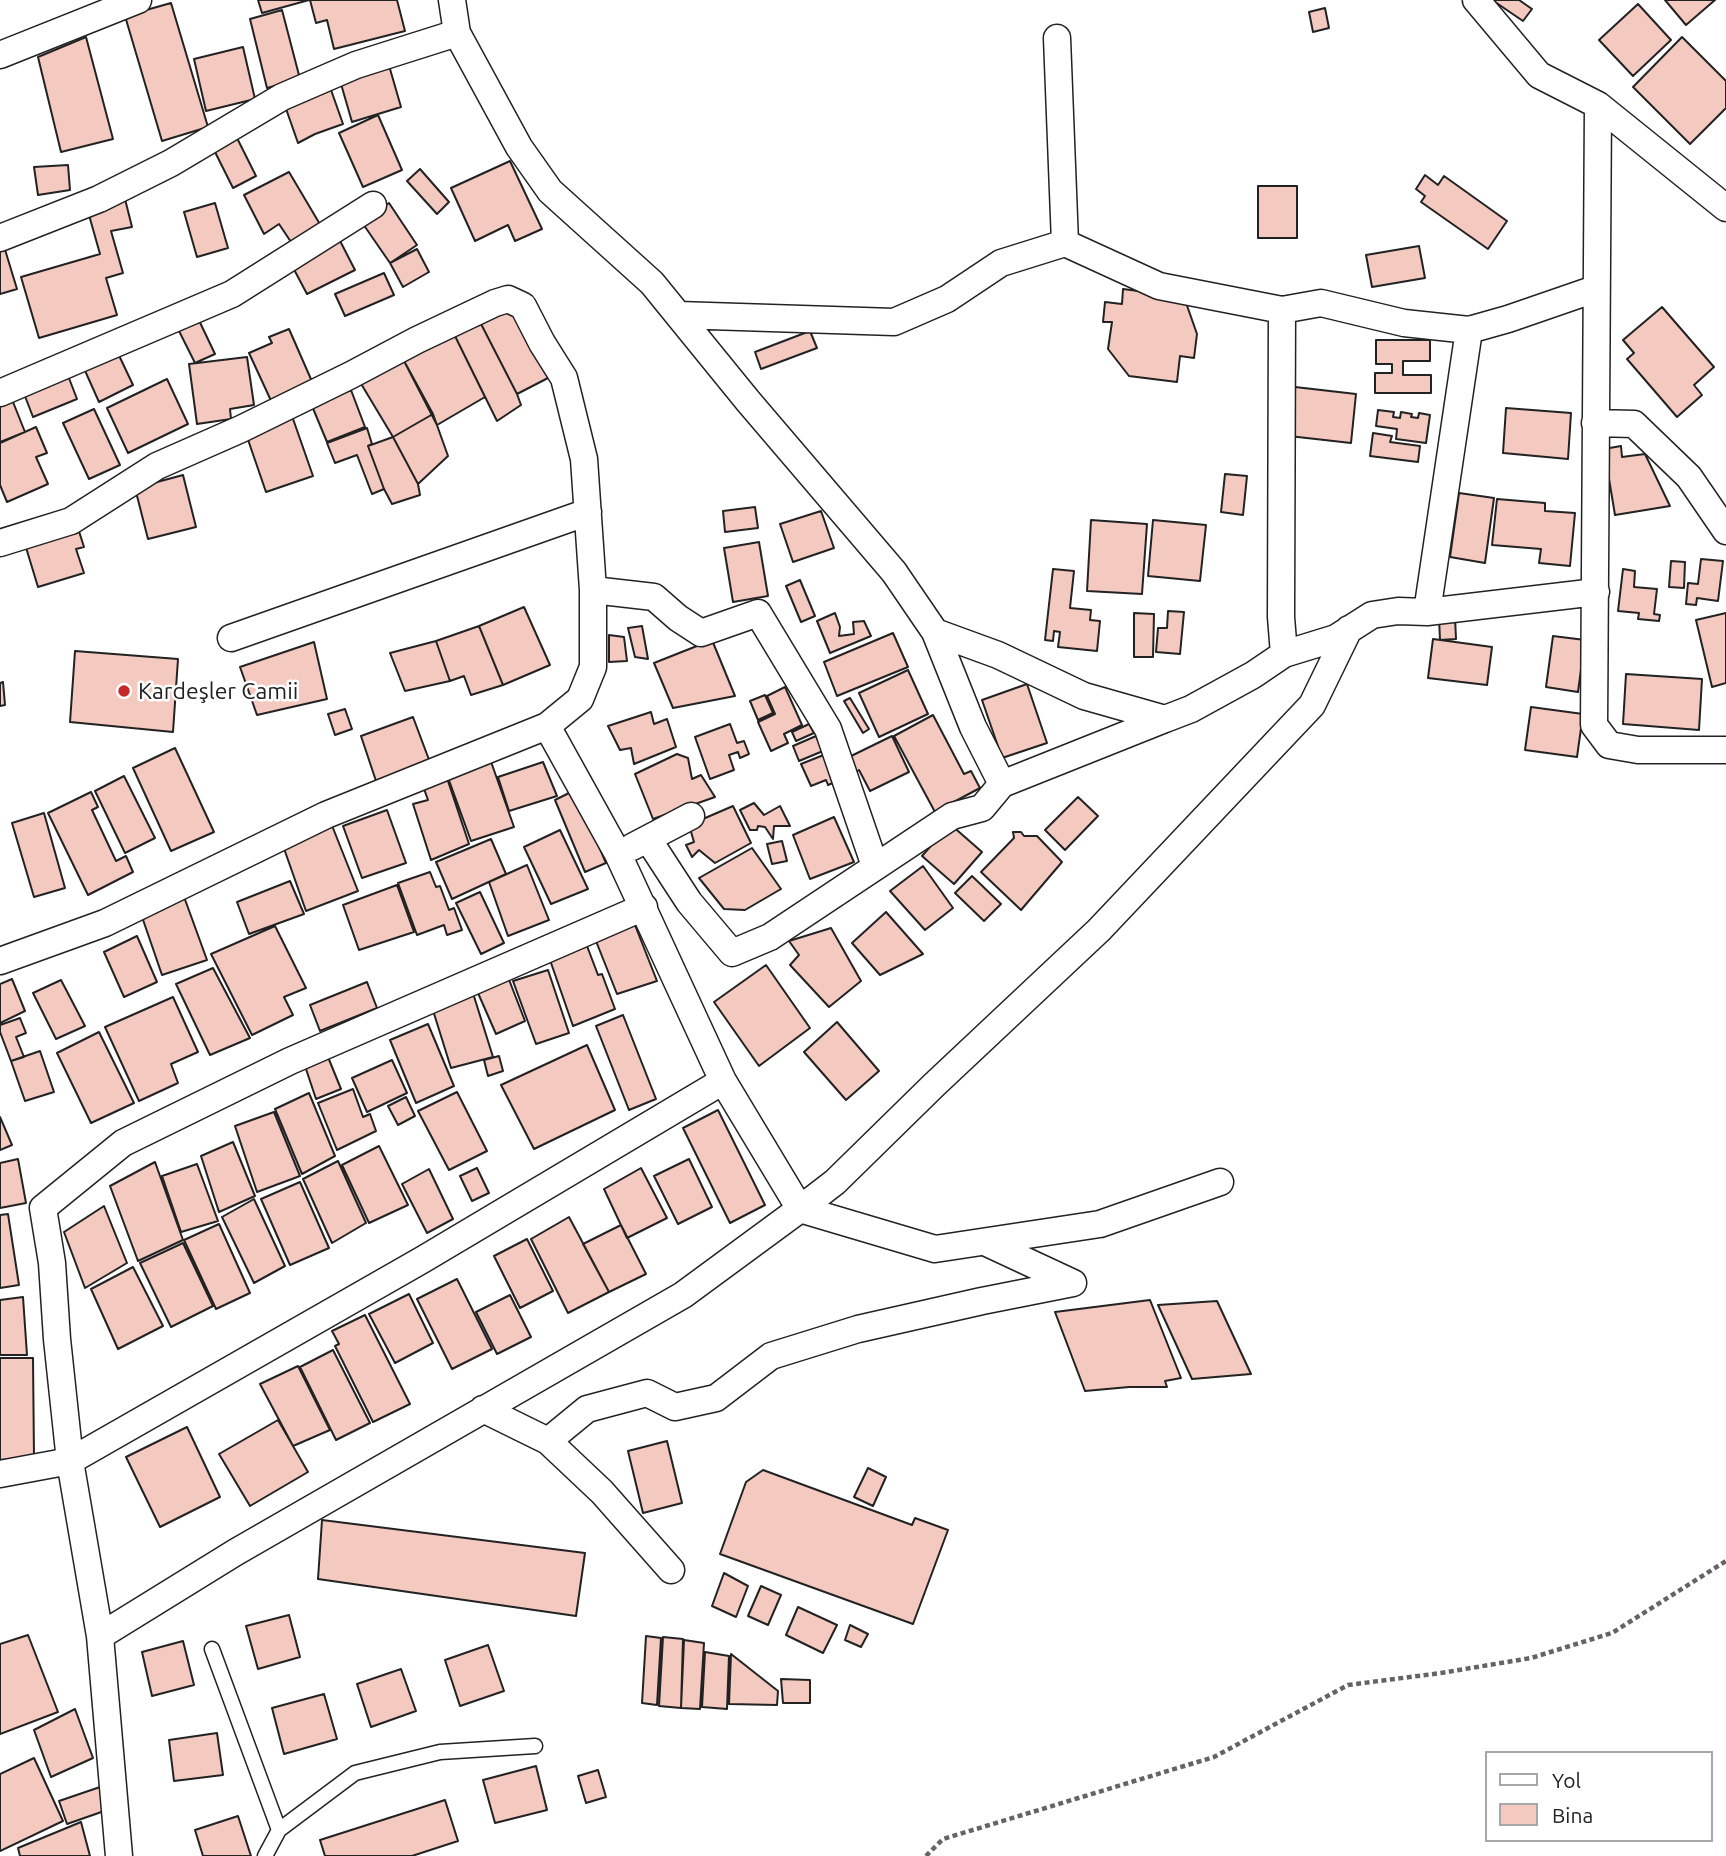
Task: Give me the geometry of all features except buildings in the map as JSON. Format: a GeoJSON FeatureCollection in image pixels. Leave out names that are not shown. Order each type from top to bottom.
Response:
{"type":"FeatureCollection","features":[{"type":"Feature","properties":{"kind":"street"},"geometry":{"type":"LineString","coordinates":[[0,55],[138,0]]}},
{"type":"Feature","properties":{"kind":"street"},"geometry":{"type":"LineString","coordinates":[[452,0],[457,33],[519,147],[550,191],[652,283],[748,401],[894,572],[935,632],[973,727],[1002,785]]}},
{"type":"Feature","properties":{"kind":"street"},"geometry":{"type":"LineString","coordinates":[[1476,0],[1539,75],[1598,104],[1726,208]]}},
{"type":"Feature","properties":{"kind":"street"},"geometry":{"type":"LineString","coordinates":[[0,238],[99,199],[171,163],[282,97],[356,65],[457,33]]}},
{"type":"Feature","properties":{"kind":"street"},"geometry":{"type":"LineString","coordinates":[[1057,38],[1065,243]]}},
{"type":"Feature","properties":{"kind":"street"},"geometry":{"type":"LineString","coordinates":[[1598,104],[1594,725],[1609,745],[1638,750],[1726,750]]}},
{"type":"Feature","properties":{"kind":"street"},"geometry":{"type":"LineString","coordinates":[[0,393],[232,294],[373,205]]}},
{"type":"Feature","properties":{"kind":"street"},"geometry":{"type":"LineString","coordinates":[[678,315],[894,322],[947,299],[1001,263],[1065,243],[1159,286],[1282,310],[1321,303],[1404,323],[1469,330],[1595,289]]}},
{"type":"Feature","properties":{"kind":"street"},"geometry":{"type":"LineString","coordinates":[[0,543],[71,521],[157,466],[241,429],[416,340],[508,299],[523,306],[564,378],[584,459],[593,590],[593,667],[580,699],[547,726],[326,815],[105,923],[0,961]]}},
{"type":"Feature","properties":{"kind":"street"},"geometry":{"type":"LineString","coordinates":[[1282,310],[1281,617],[1284,654]]}},
{"type":"Feature","properties":{"kind":"street"},"geometry":{"type":"LineString","coordinates":[[1427,612],[1469,330]]}},
{"type":"Feature","properties":{"kind":"street"},"geometry":{"type":"LineString","coordinates":[[1595,423],[1634,424],[1689,477],[1726,531]]}},
{"type":"Feature","properties":{"kind":"street"},"geometry":{"type":"LineString","coordinates":[[231,638],[588,512]]}},
{"type":"Feature","properties":{"kind":"street"},"geometry":{"type":"LineString","coordinates":[[593,590],[654,597],[701,633],[758,613],[828,729],[875,866]]}},
{"type":"Feature","properties":{"kind":"street"},"geometry":{"type":"LineString","coordinates":[[648,839],[690,902],[732,953],[770,936],[952,816],[982,808],[1002,785],[1191,709],[1253,675],[1284,654],[1336,638],[1372,615],[1398,611],[1427,612],[1596,592]]}},
{"type":"Feature","properties":{"kind":"street"},"geometry":{"type":"LineString","coordinates":[[100,1636],[236,1552],[683,1295],[835,1182],[1099,930],[1312,705],[1349,629]]}},
{"type":"Feature","properties":{"kind":"street"},"geometry":{"type":"LineString","coordinates":[[935,632],[998,655],[1084,696],[1164,719]]}},
{"type":"Feature","properties":{"kind":"street"},"geometry":{"type":"LineString","coordinates":[[547,726],[618,855],[723,1081],[800,1209],[935,1249],[1100,1224],[1220,1182]]}},
{"type":"Feature","properties":{"kind":"street"},"geometry":{"type":"LineString","coordinates":[[618,855],[691,816]]}},
{"type":"Feature","properties":{"kind":"street"},"geometry":{"type":"LineString","coordinates":[[119,1856],[100,1636],[70,1461],[52,1263],[43,1208],[123,1143],[290,1061],[644,908]]}},
{"type":"Feature","properties":{"kind":"street"},"geometry":{"type":"LineString","coordinates":[[0,1474],[70,1461],[422,1260],[723,1081]]}},
{"type":"Feature","properties":{"kind":"street"},"geometry":{"type":"LineString","coordinates":[[548,1441],[587,1409],[647,1393],[675,1407],[716,1398],[771,1356],[858,1329],[1073,1283],[985,1242]]}},
{"type":"Feature","properties":{"kind":"street"},"geometry":{"type":"LineString","coordinates":[[483,1409],[548,1441],[602,1492],[671,1570]]}},
{"type":"Feature","properties":{"kind":"lane"},"geometry":{"type":"LineString","coordinates":[[212,1648],[279,1830]]}},
{"type":"Feature","properties":{"kind":"lane"},"geometry":{"type":"LineString","coordinates":[[265,1856],[279,1830],[355,1773],[440,1752],[535,1746]]}},
{"type":"Feature","properties":{"kind":"path"},"geometry":{"type":"LineString","coordinates":[[926,1856],[943,1839],[1214,1758],[1348,1685],[1531,1658],[1612,1633],[1726,1562]]}},
{"type":"Feature","properties":{"kind":"place","name":"Kardeşler Camii"},"geometry":{"type":"Point","coordinates":[124,691]}}]}
